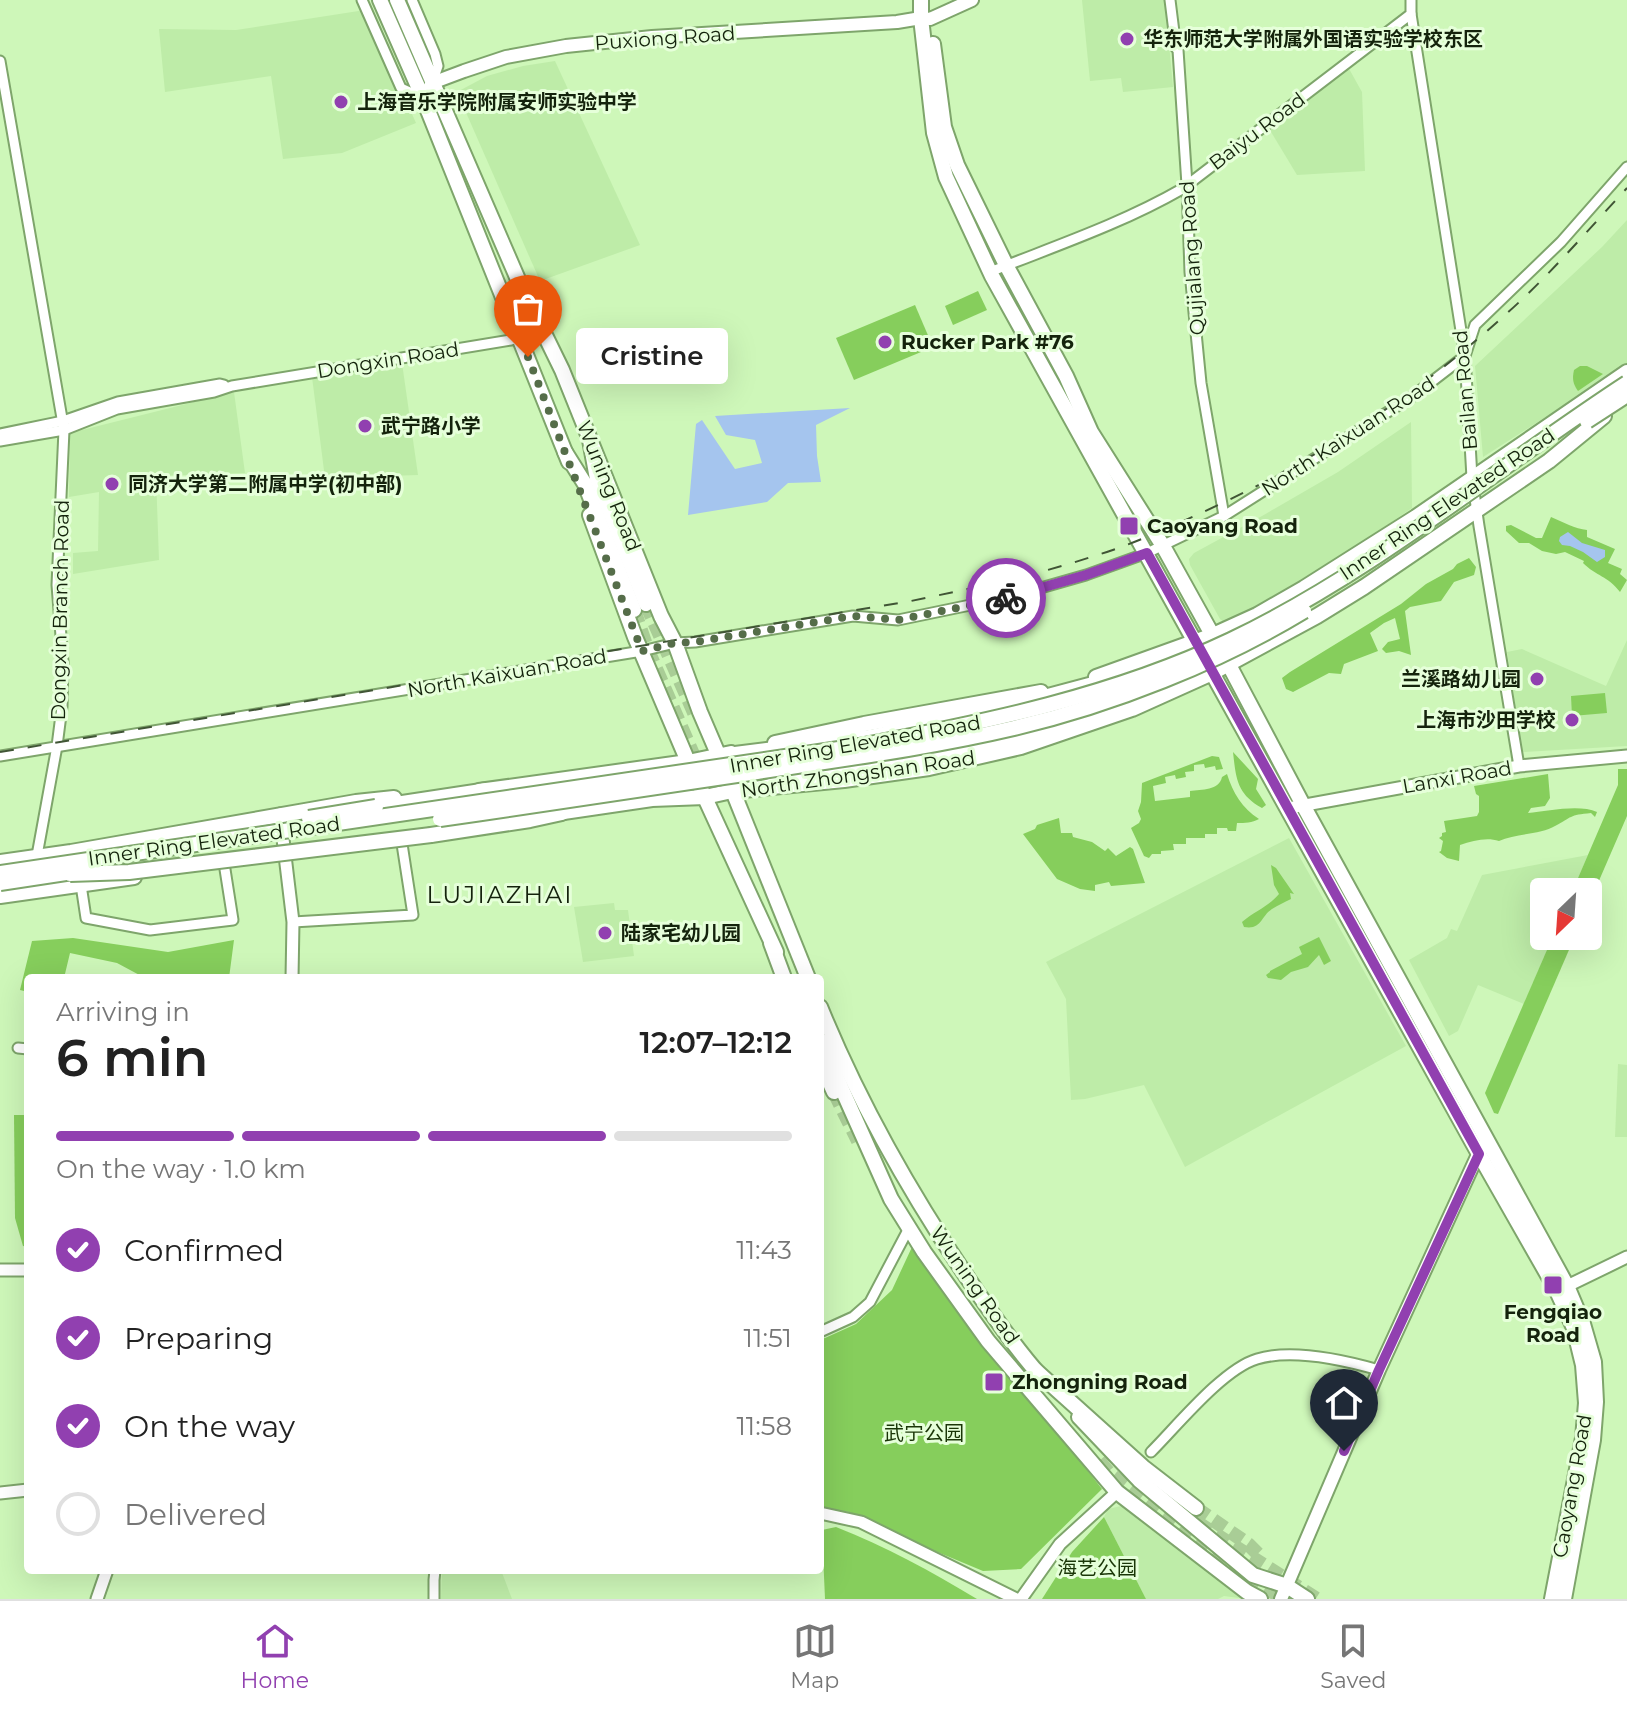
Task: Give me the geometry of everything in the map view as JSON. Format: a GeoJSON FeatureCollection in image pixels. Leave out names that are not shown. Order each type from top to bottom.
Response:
{"type":"FeatureCollection","features":[{"type":"Feature","properties":{"kind":"main road","name":"Wuning Road"},"geometry":{"type":"LineString","coordinates":[[380,0],[415,63],[432,83],[520,284],[562,370],[806,974]]}},
{"type":"Feature","properties":{"kind":"main road","name":"Wuning Road"},"geometry":{"type":"LineString","coordinates":[[397,0],[423,98],[642,651],[688,762],[785,974]]}},
{"type":"Feature","properties":{"kind":"main road"},"geometry":{"type":"LineString","coordinates":[[927,10],[953,0]]}},
{"type":"Feature","properties":{"kind":"main road"},"geometry":{"type":"LineString","coordinates":[[927,10],[972,0]]}},
{"type":"Feature","properties":{"kind":"main road","name":"Puxiong Road"},"geometry":{"type":"LineString","coordinates":[[432,83],[506,57],[566,46],[652,37],[897,22],[927,10]]}},
{"type":"Feature","properties":{"kind":"main road","name":"Caoyang Road"},"geometry":{"type":"LineString","coordinates":[[927,10],[944,127],[957,165],[1006,265],[1066,376],[1091,432],[1163,546],[1229,665],[1296,806],[1479,1154],[1583,1324],[1594,1362],[1596,1402],[1593,1440],[1564,1599]]}},
{"type":"Feature","properties":{"kind":"main road","name":"Caoyang Road"},"geometry":{"type":"LineString","coordinates":[[927,10],[934,133],[946,177],[990,272],[1212,673],[1296,806],[1486,1138],[1562,1289],[1583,1365],[1586,1403],[1583,1438],[1552,1599]]}},
{"type":"Feature","properties":{"kind":"main road"},"geometry":{"type":"LineString","coordinates":[[423,98],[432,83]]}},
{"type":"Feature","properties":{"kind":"main road","name":"North Zhongshan Road"},"geometry":{"type":"LineString","coordinates":[[0,862],[356,802],[488,790],[688,762],[864,724],[1044,692],[1096,677],[1195,642],[1257,615],[1398,529],[1627,372]]}},
{"type":"Feature","properties":{"kind":"main road","name":"Inner Ring Elevated Road"},"geometry":{"type":"LineString","coordinates":[[0,883],[933,745],[1055,717],[1100,703],[1186,666],[1305,600],[1467,495],[1562,425],[1627,383]]}},
{"type":"Feature","properties":{"kind":"main road","name":"Inner Ring Elevated Road"},"geometry":{"type":"LineString","coordinates":[[0,873],[859,746],[963,726],[1096,693],[1238,648],[1284,623],[1394,555],[1567,433],[1627,395]]}},
{"type":"Feature","properties":{"kind":"main road","name":"North Zhongshan Road"},"geometry":{"type":"LineString","coordinates":[[0,896],[652,799],[705,797],[732,791],[929,768],[1034,743],[1119,714],[1212,673],[1317,616],[1549,461],[1627,402]]}},
{"type":"Feature","properties":{"kind":"main road"},"geometry":{"type":"LineString","coordinates":[[565,452],[585,484],[640,607],[597,479],[590,440]]}},
{"type":"Feature","properties":{"kind":"main road"},"geometry":{"type":"LineString","coordinates":[[719,756],[870,737],[999,709],[1103,680],[1186,666]]}},
{"type":"Feature","properties":{"kind":"main road"},"geometry":{"type":"LineString","coordinates":[[767,787],[798,777],[993,744],[1038,732],[1090,716],[1140,695],[1186,666]]}},
{"type":"Feature","properties":{"kind":"main road"},"geometry":{"type":"LineString","coordinates":[[156,850],[224,832],[488,790]]}},
{"type":"Feature","properties":{"kind":"main road"},"geometry":{"type":"LineString","coordinates":[[54,875],[129,872],[431,835],[562,813]]}},
{"type":"Feature","properties":{"kind":"main road","name":"Wuning Road"},"geometry":{"type":"LineString","coordinates":[[824,1016],[846,1067],[908,1186],[959,1266],[1035,1370],[1139,1480],[1253,1575],[1284,1592],[1307,1599]]}},
{"type":"Feature","properties":{"kind":"main road"},"geometry":{"type":"LineString","coordinates":[[824,1049],[891,1199],[954,1296],[988,1341],[1117,1492],[1260,1599]]}},
{"type":"Feature","properties":{"kind":"main road"},"geometry":{"type":"LineString","coordinates":[[824,1070],[834,1092]]}},
{"type":"Feature","properties":{"kind":"main road"},"geometry":{"type":"LineString","coordinates":[[1284,1592],[1379,1370],[1486,1138]]}},
{"type":"Feature","properties":{"kind":"main road"},"geometry":{"type":"LineString","coordinates":[[1035,1370],[1143,1467],[1196,1508]]}},
{"type":"Feature","properties":{"kind":"street"},"geometry":{"type":"LineString","coordinates":[[362,0],[401,88],[423,98]]}},
{"type":"Feature","properties":{"kind":"street"},"geometry":{"type":"LineString","coordinates":[[412,0],[438,66],[432,83]]}},
{"type":"Feature","properties":{"kind":"street","name":"Qujialang Road"},"geometry":{"type":"LineString","coordinates":[[1170,0],[1178,50],[1190,272],[1201,383],[1224,516]]}},
{"type":"Feature","properties":{"kind":"street"},"geometry":{"type":"LineString","coordinates":[[1411,0],[1411,14]]}},
{"type":"Feature","properties":{"kind":"street","name":"Baiyu Road"},"geometry":{"type":"LineString","coordinates":[[990,272],[1118,222],[1187,185],[1411,14]]}},
{"type":"Feature","properties":{"kind":"street","name":"Bailan Road"},"geometry":{"type":"LineString","coordinates":[[1411,14],[1465,356],[1476,509],[1519,766]]}},
{"type":"Feature","properties":{"kind":"street","name":"Dongxin Branch Road"},"geometry":{"type":"LineString","coordinates":[[0,61],[64,426],[57,585],[63,671],[57,746],[31,892]]}},
{"type":"Feature","properties":{"kind":"street","name":"North Kaixuan Road"},"geometry":{"type":"LineString","coordinates":[[0,756],[853,616],[898,620],[1009,597],[1086,575],[1147,553],[1224,516],[1413,396],[1465,356],[1475,325],[1561,242],[1627,167]]}},
{"type":"Feature","properties":{"kind":"street","name":"Dongxin Road"},"geometry":{"type":"LineString","coordinates":[[0,441],[64,426],[118,402],[519,338],[543,329]]}},
{"type":"Feature","properties":{"kind":"street","name":"Dongxin Road"},"geometry":{"type":"LineString","coordinates":[[0,434],[64,426]]}},
{"type":"Feature","properties":{"kind":"street","name":"Lanxi Road"},"geometry":{"type":"LineString","coordinates":[[1296,806],[1519,766],[1627,756]]}},
{"type":"Feature","properties":{"kind":"street"},"geometry":{"type":"LineString","coordinates":[[280,814],[293,922],[292,974]]}},
{"type":"Feature","properties":{"kind":"street"},"geometry":{"type":"LineString","coordinates":[[293,922],[414,918],[402,844]]}},
{"type":"Feature","properties":{"kind":"street"},"geometry":{"type":"LineString","coordinates":[[81,885],[86,918],[163,930],[233,920],[224,863]]}},
{"type":"Feature","properties":{"kind":"street"},"geometry":{"type":"LineString","coordinates":[[824,1330],[853,1317],[870,1302],[909,1228]]}},
{"type":"Feature","properties":{"kind":"street"},"geometry":{"type":"LineString","coordinates":[[1562,1289],[1627,1257]]}},
{"type":"Feature","properties":{"kind":"street"},"geometry":{"type":"LineString","coordinates":[[0,1270],[24,1270]]}},
{"type":"Feature","properties":{"kind":"street"},"geometry":{"type":"LineString","coordinates":[[1151,1452],[1215,1386],[1240,1367],[1257,1359],[1303,1356],[1379,1370]]}},
{"type":"Feature","properties":{"kind":"street"},"geometry":{"type":"LineString","coordinates":[[0,1493],[24,1490]]}},
{"type":"Feature","properties":{"kind":"street"},"geometry":{"type":"LineString","coordinates":[[824,1514],[861,1522],[1018,1599],[1060,1544],[1117,1492]]}},
{"type":"Feature","properties":{"kind":"street"},"geometry":{"type":"LineString","coordinates":[[97,1599],[106,1574]]}},
{"type":"Feature","properties":{"kind":"street"},"geometry":{"type":"LineString","coordinates":[[434,1599],[435,1574]]}},
{"type":"Feature","properties":{"kind":"shaded area","name":"华东师范大学附属外国语实验学校东区"},"geometry":{"type":"Polygon","coordinates":[[[1082,0],[1165,0],[1173,87],[1123,92],[1121,78],[1090,81],[1082,0]]]}},
{"type":"Feature","properties":{"kind":"shaded area","name":"上海音乐学院附属安师实验中学"},"geometry":{"type":"Polygon","coordinates":[[[365,10],[416,123],[342,153],[283,159],[271,76],[165,92],[159,29],[236,30],[365,10]]]}},
{"type":"Feature","properties":{"kind":"shaded area"},"geometry":{"type":"Polygon","coordinates":[[[555,61],[640,245],[540,281],[457,92],[487,76],[555,61]]]}},
{"type":"Feature","properties":{"kind":"shaded area"},"geometry":{"type":"Polygon","coordinates":[[[1348,67],[1362,92],[1365,171],[1297,175],[1268,127],[1348,67]]]}},
{"type":"Feature","properties":{"kind":"shaded area"},"geometry":{"type":"Polygon","coordinates":[[[1627,220],[1627,365],[1483,457],[1475,366],[1627,220]]]}},
{"type":"Feature","properties":{"kind":"shaded area","name":"武宁路小学"},"geometry":{"type":"Polygon","coordinates":[[[402,363],[418,475],[325,478],[312,377],[402,363]]]}},
{"type":"Feature","properties":{"kind":"shaded area","name":"同济大学第二附属中学(初中部)"},"geometry":{"type":"Polygon","coordinates":[[[234,392],[245,473],[156,476],[159,560],[73,574],[73,553],[98,551],[99,492],[69,497],[70,433],[234,392]]]}},
{"type":"Feature","properties":{"kind":"shaded area"},"geometry":{"type":"Polygon","coordinates":[[[1411,422],[1412,508],[1277,595],[1234,619],[1224,622],[1220,619],[1190,565],[1189,559],[1194,553],[1338,472],[1411,422]]]}},
{"type":"Feature","properties":{"kind":"shaded area","name":"上海市沙田学校"},"geometry":{"type":"Polygon","coordinates":[[[1627,640],[1627,746],[1522,752],[1507,652],[1522,649],[1606,686],[1627,640]]]}},
{"type":"Feature","properties":{"kind":"shaded area"},"geometry":{"type":"Polygon","coordinates":[[[1289,838],[1406,1046],[1185,1167],[1144,1085],[1071,1100],[1066,999],[1046,962],[1289,838]]]}},
{"type":"Feature","properties":{"kind":"shaded area"},"geometry":{"type":"Polygon","coordinates":[[[1588,855],[1578,878],[1530,878],[1530,950],[1547,950],[1524,1004],[1478,985],[1458,1031],[1449,1036],[1409,960],[1447,938],[1451,929],[1457,931],[1482,875],[1588,855]]]}},
{"type":"Feature","properties":{"kind":"shaded area","name":"陆家宅幼儿园"},"geometry":{"type":"Polygon","coordinates":[[[614,903],[615,910],[628,910],[634,956],[583,962],[574,907],[614,903]]]}},
{"type":"Feature","properties":{"kind":"shaded area"},"geometry":{"type":"Polygon","coordinates":[[[1618,1064],[1627,1065],[1627,1137],[1615,1137],[1618,1064]]]}},
{"type":"Feature","properties":{"kind":"shaded area"},"geometry":{"type":"Polygon","coordinates":[[[1121,1506],[1246,1599],[1224,1596],[1218,1599],[1146,1599],[1104,1517],[1108,1509],[1121,1506]]]}},
{"type":"Feature","properties":{"kind":"shaded area"},"geometry":{"type":"Polygon","coordinates":[[[442,1574],[503,1574],[512,1599],[441,1599],[442,1574]]]}},
{"type":"Feature","properties":{"kind":"green space"},"geometry":{"type":"Polygon","coordinates":[[[978,291],[987,310],[953,325],[945,306],[978,291]]]}},
{"type":"Feature","properties":{"kind":"green space","name":"Rucker Park #76"},"geometry":{"type":"Polygon","coordinates":[[[915,305],[933,347],[854,380],[836,338],[915,305]]]}},
{"type":"Feature","properties":{"kind":"green space"},"geometry":{"type":"Polygon","coordinates":[[[1580,366],[1603,374],[1578,391],[1573,376],[1574,370],[1580,366]]]}},
{"type":"Feature","properties":{"kind":"green space"},"geometry":{"type":"Polygon","coordinates":[[[1551,517],[1587,530],[1587,537],[1615,549],[1608,563],[1622,569],[1620,574],[1627,580],[1620,592],[1584,561],[1565,552],[1556,554],[1542,551],[1529,543],[1519,543],[1506,531],[1506,526],[1511,525],[1542,538],[1551,517]]]}},
{"type":"Feature","properties":{"kind":"green space"},"geometry":{"type":"Polygon","coordinates":[[[1469,558],[1476,567],[1474,575],[1454,582],[1441,601],[1410,607],[1405,611],[1411,655],[1399,651],[1386,653],[1382,649],[1388,642],[1400,639],[1395,618],[1370,633],[1378,651],[1344,664],[1341,674],[1329,673],[1293,692],[1286,689],[1282,678],[1290,672],[1469,558]]]}},
{"type":"Feature","properties":{"kind":"green space"},"geometry":{"type":"Polygon","coordinates":[[[1605,693],[1607,713],[1572,716],[1571,696],[1605,693]]]}},
{"type":"Feature","properties":{"kind":"green space"},"geometry":{"type":"Polygon","coordinates":[[[1233,752],[1258,779],[1256,789],[1266,805],[1262,808],[1247,797],[1239,785],[1233,752]]]}},
{"type":"Feature","properties":{"kind":"green space"},"geometry":{"type":"Polygon","coordinates":[[[1212,756],[1219,757],[1223,769],[1194,765],[1194,771],[1185,772],[1186,777],[1165,777],[1166,783],[1153,786],[1155,801],[1190,797],[1190,791],[1214,787],[1227,774],[1239,800],[1259,819],[1237,823],[1236,831],[1217,828],[1217,834],[1205,834],[1205,838],[1186,838],[1186,844],[1173,844],[1174,850],[1161,851],[1161,854],[1152,854],[1149,858],[1144,856],[1131,828],[1141,819],[1138,811],[1142,783],[1212,756]]]}},
{"type":"Feature","properties":{"kind":"green space"},"geometry":{"type":"Polygon","coordinates":[[[1618,769],[1627,769],[1627,816],[1600,878],[1578,878],[1618,785],[1618,769]]]}},
{"type":"Feature","properties":{"kind":"green space"},"geometry":{"type":"Polygon","coordinates":[[[1548,774],[1550,798],[1545,806],[1531,808],[1528,813],[1582,808],[1597,812],[1595,817],[1591,813],[1578,815],[1543,831],[1499,841],[1484,839],[1460,845],[1459,861],[1439,852],[1443,841],[1439,838],[1446,832],[1444,821],[1477,816],[1479,796],[1474,786],[1548,774]]]}},
{"type":"Feature","properties":{"kind":"green space"},"geometry":{"type":"Polygon","coordinates":[[[1059,818],[1061,833],[1072,833],[1073,837],[1092,842],[1105,851],[1108,848],[1116,856],[1130,847],[1133,849],[1145,883],[1111,886],[1109,882],[1095,885],[1095,891],[1080,889],[1057,879],[1023,834],[1037,825],[1059,818]]]}},
{"type":"Feature","properties":{"kind":"green space"},"geometry":{"type":"Polygon","coordinates":[[[1271,865],[1294,894],[1290,893],[1291,899],[1268,912],[1258,925],[1244,927],[1242,922],[1279,894],[1274,885],[1271,865]]]}},
{"type":"Feature","properties":{"kind":"green space"},"geometry":{"type":"Polygon","coordinates":[[[1319,937],[1331,961],[1324,965],[1319,955],[1308,967],[1291,972],[1281,980],[1268,978],[1266,975],[1270,971],[1302,954],[1299,947],[1319,937]]]}},
{"type":"Feature","properties":{"kind":"green space"},"geometry":{"type":"Polygon","coordinates":[[[73,938],[168,952],[234,940],[230,974],[138,974],[117,963],[70,953],[65,974],[24,974],[24,991],[20,990],[32,941],[73,938]]]}},
{"type":"Feature","properties":{"kind":"green space"},"geometry":{"type":"Polygon","coordinates":[[[1547,950],[1569,950],[1498,1114],[1494,1113],[1485,1093],[1547,950]]]}},
{"type":"Feature","properties":{"kind":"green space"},"geometry":{"type":"Polygon","coordinates":[[[14,1115],[24,1115],[24,1246],[15,1218],[14,1115]]]}},
{"type":"Feature","properties":{"kind":"green space","name":"武宁公园"},"geometry":{"type":"Polygon","coordinates":[[[912,1247],[1102,1489],[1021,1569],[983,1571],[849,1512],[824,1509],[824,1338],[856,1324],[892,1290],[912,1247]]]}},
{"type":"Feature","properties":{"kind":"green space","name":"海艺公园"},"geometry":{"type":"Polygon","coordinates":[[[1104,1517],[1146,1599],[1042,1599],[1072,1552],[1104,1517]]]}},
{"type":"Feature","properties":{"kind":"green space"},"geometry":{"type":"Polygon","coordinates":[[[836,1527],[872,1542],[977,1599],[825,1599],[824,1530],[836,1527]]]}},
{"type":"Feature","properties":{"kind":"water"},"geometry":{"type":"Polygon","coordinates":[[[850,408],[816,425],[821,482],[788,483],[767,502],[688,515],[696,424],[702,420],[735,469],[762,463],[755,440],[726,435],[715,416],[850,408]]]}},
{"type":"Feature","properties":{"kind":"water"},"geometry":{"type":"Polygon","coordinates":[[[1568,532],[1582,543],[1605,550],[1605,557],[1597,562],[1583,552],[1562,545],[1560,537],[1568,532]]]}},
{"type":"Feature","properties":{"kind":"tunnel"},"geometry":{"type":"LineString","coordinates":[[646,604],[696,717]]}},
{"type":"Feature","properties":{"kind":"tunnel"},"geometry":{"type":"LineString","coordinates":[[634,610],[647,648],[699,768]]}},
{"type":"Feature","properties":{"kind":"tunnel"},"geometry":{"type":"LineString","coordinates":[[834,1092],[858,1141]]}},
{"type":"Feature","properties":{"kind":"tunnel"},"geometry":{"type":"LineString","coordinates":[[1099,1461],[1109,1473],[1199,1546],[1284,1599]]}},
{"type":"Feature","properties":{"kind":"tunnel"},"geometry":{"type":"LineString","coordinates":[[1196,1508],[1260,1556]]}},
{"type":"Feature","properties":{"kind":"tunnel"},"geometry":{"type":"LineString","coordinates":[[1198,1523],[1317,1599]]}},
{"type":"Feature","properties":{"kind":"railway"},"geometry":{"type":"LineString","coordinates":[[0,752],[911,601],[1026,576],[1108,552],[1242,494],[1322,450],[1398,400],[1471,345],[1521,300],[1627,188]]}},
{"type":"Feature","properties":{"kind":"way so far"},"geometry":{"type":"LineString","coordinates":[[528,357],[642,651],[675,643],[853,616],[898,620],[1006,598]]}},
{"type":"Feature","properties":{"kind":"place","name":"华东师范大学附属外国语实验学校东区"},"geometry":{"type":"Point","coordinates":[1127,39]}},
{"type":"Feature","properties":{"kind":"place","name":"上海音乐学院附属安师实验中学"},"geometry":{"type":"Point","coordinates":[341,102]}},
{"type":"Feature","properties":{"kind":"place","name":"Rucker Park #76"},"geometry":{"type":"Point","coordinates":[885,342]}},
{"type":"Feature","properties":{"kind":"place","name":"Cristine"},"geometry":{"type":"Point","coordinates":[528,357]}},
{"type":"Feature","properties":{"kind":"place","name":"武宁路小学"},"geometry":{"type":"Point","coordinates":[365,426]}},
{"type":"Feature","properties":{"kind":"place","name":"同济大学第二附属中学(初中部)"},"geometry":{"type":"Point","coordinates":[112,484]}},
{"type":"Feature","properties":{"kind":"place","name":"Caoyang Road"},"geometry":{"type":"Point","coordinates":[1129,526]}},
{"type":"Feature","properties":{"kind":"place","name":"兰溪路幼儿园"},"geometry":{"type":"Point","coordinates":[1537,679]}},
{"type":"Feature","properties":{"kind":"place","name":"上海市沙田学校"},"geometry":{"type":"Point","coordinates":[1572,720]}},
{"type":"Feature","properties":{"kind":"place","name":"陆家宅幼儿园"},"geometry":{"type":"Point","coordinates":[605,933]}},
{"type":"Feature","properties":{"kind":"place","name":"Fengqiao Road"},"geometry":{"type":"Point","coordinates":[1553,1285]}},
{"type":"Feature","properties":{"kind":"place","name":"Zhongning Road"},"geometry":{"type":"Point","coordinates":[994,1382]}},
{"type":"Feature","properties":{"kind":"district","name":"LUJIAZHAI"},"geometry":{"type":"Point","coordinates":[500,895]}},
{"type":"Feature","properties":{"kind":"route"},"geometry":{"type":"LineString","coordinates":[[1006,598],[1086,575],[1147,553],[1479,1154],[1344,1451]]}}]}
